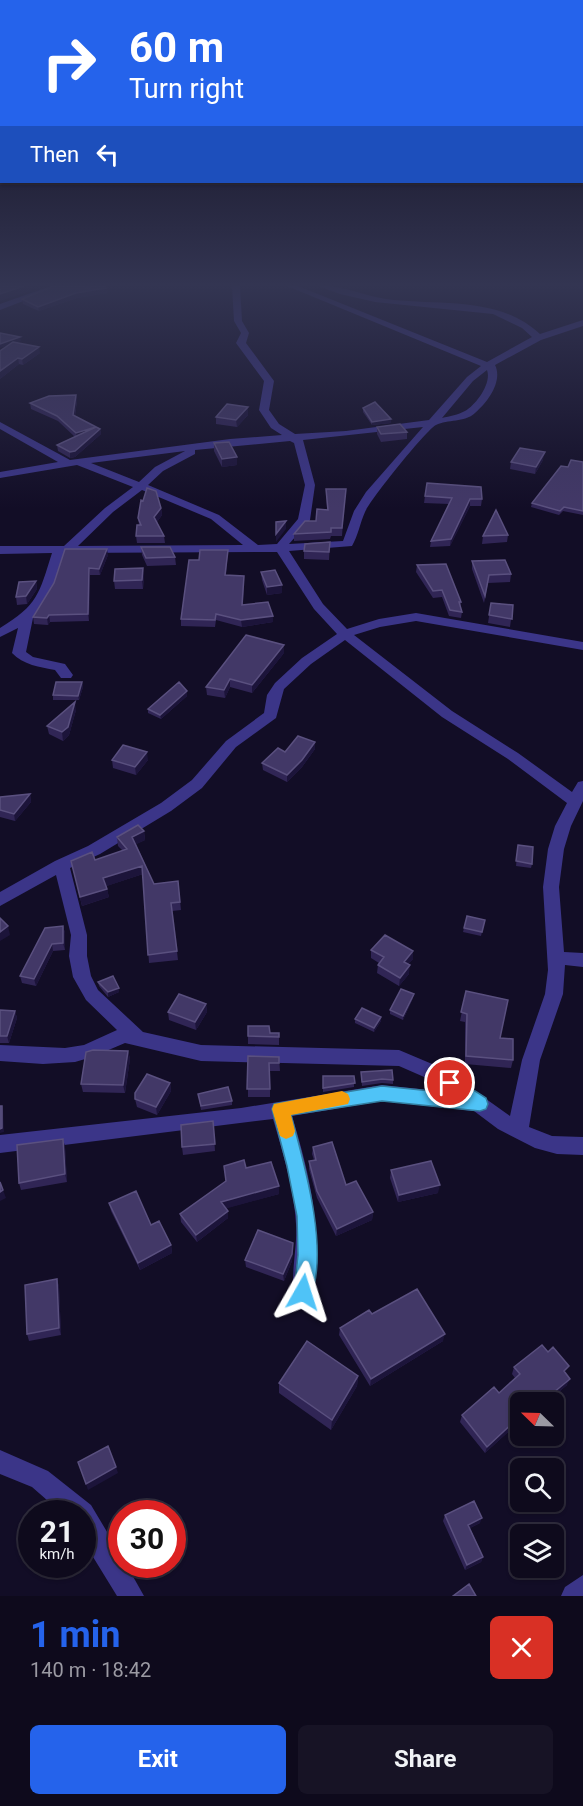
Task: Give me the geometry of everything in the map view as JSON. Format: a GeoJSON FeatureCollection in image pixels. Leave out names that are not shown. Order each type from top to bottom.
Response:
{"type":"FeatureCollection","features":[{"type":"Feature","properties":{"kind":"street"},"geometry":{"type":"LineString","coordinates":[[253,360],[269,381],[264,410],[276,426],[295,438],[302,451],[310,485],[304,520],[286,539],[281,548]]}},
{"type":"Feature","properties":{"kind":"street"},"geometry":{"type":"LineString","coordinates":[[0,475],[73,462],[432,423],[460,417],[472,411],[492,384],[494,375],[491,367],[476,360]]}},
{"type":"Feature","properties":{"kind":"street"},"geometry":{"type":"LineString","coordinates":[[0,550],[281,548],[348,544],[360,511],[370,494],[470,379],[494,360]]}},
{"type":"Feature","properties":{"kind":"street"},"geometry":{"type":"LineString","coordinates":[[0,425],[73,462],[198,508],[215,517],[255,548]]}},
{"type":"Feature","properties":{"kind":"street"},"geometry":{"type":"LineString","coordinates":[[0,633],[27,617],[37,607],[63,550],[166,464],[205,446]]}},
{"type":"Feature","properties":{"kind":"street"},"geometry":{"type":"LineString","coordinates":[[281,548],[318,606],[345,634],[447,714],[513,756],[574,801]]}},
{"type":"Feature","properties":{"kind":"street"},"geometry":{"type":"LineString","coordinates":[[27,617],[19,656],[60,667],[66,675]]}},
{"type":"Feature","properties":{"kind":"street"},"geometry":{"type":"LineString","coordinates":[[0,900],[143,822],[197,784],[231,744],[256,724],[269,718],[276,690],[287,678],[345,634],[399,618],[417,617],[583,646]]}},
{"type":"Feature","properties":{"kind":"street"},"geometry":{"type":"LineString","coordinates":[[519,1131],[531,1060],[554,994],[557,970],[552,876],[556,849],[574,801],[583,786]]}},
{"type":"Feature","properties":{"kind":"street"},"geometry":{"type":"LineString","coordinates":[[61,865],[79,935],[78,956],[82,977],[92,995],[138,1038]]}},
{"type":"Feature","properties":{"kind":"street"},"geometry":{"type":"LineString","coordinates":[[555,958],[583,960]]}},
{"type":"Feature","properties":{"kind":"street"},"geometry":{"type":"LineString","coordinates":[[0,1053],[38,1057],[74,1054],[125,1035],[201,1053],[399,1058],[418,1062],[519,1131],[550,1144],[583,1146]]}},
{"type":"Feature","properties":{"kind":"street"},"geometry":{"type":"LineString","coordinates":[[0,1144],[125,1131],[382,1093],[480,1104]]}},
{"type":"Feature","properties":{"kind":"street"},"geometry":{"type":"LineString","coordinates":[[280,1109],[296,1166],[306,1216],[307,1255],[303,1292]]}},
{"type":"Feature","properties":{"kind":"street"},"geometry":{"type":"LineString","coordinates":[[0,1462],[40,1479],[65,1500]]}},
{"type":"Feature","properties":{"kind":"street"},"geometry":{"type":"LineString","coordinates":[[96,1537],[131,1596]]}},
{"type":"Feature","properties":{"kind":"street"},"geometry":{"type":"LineString","coordinates":[[574,1596],[583,1588]]}},
{"type":"Feature","properties":{"kind":"building"},"geometry":{"type":"Polygon","coordinates":[[[0,360],[15,360],[0,371],[0,360]]]}},
{"type":"Feature","properties":{"kind":"building"},"geometry":{"type":"Polygon","coordinates":[[[76,395],[73,415],[100,429],[75,451],[70,452],[57,445],[96,427],[76,433],[57,416],[30,403],[49,396],[76,395]]]}},
{"type":"Feature","properties":{"kind":"building"},"geometry":{"type":"Polygon","coordinates":[[[375,402],[391,419],[372,422],[363,408],[375,402]]]}},
{"type":"Feature","properties":{"kind":"building"},"geometry":{"type":"Polygon","coordinates":[[[227,404],[248,407],[236,420],[216,417],[227,404]]]}},
{"type":"Feature","properties":{"kind":"building"},"geometry":{"type":"Polygon","coordinates":[[[400,424],[407,432],[381,434],[377,427],[400,424]]]}},
{"type":"Feature","properties":{"kind":"building"},"geometry":{"type":"Polygon","coordinates":[[[229,442],[237,457],[222,459],[214,443],[229,442]]]}},
{"type":"Feature","properties":{"kind":"building"},"geometry":{"type":"Polygon","coordinates":[[[520,448],[545,452],[536,467],[511,462],[520,448]]]}},
{"type":"Feature","properties":{"kind":"building"},"geometry":{"type":"Polygon","coordinates":[[[571,460],[583,462],[583,511],[564,507],[560,511],[532,503],[561,466],[568,467],[571,460]]]}},
{"type":"Feature","properties":{"kind":"building"},"geometry":{"type":"Polygon","coordinates":[[[427,483],[481,487],[482,499],[470,499],[451,539],[431,541],[452,498],[425,496],[427,483]]]}},
{"type":"Feature","properties":{"kind":"building"},"geometry":{"type":"Polygon","coordinates":[[[147,488],[156,491],[161,508],[154,517],[164,536],[136,536],[137,525],[141,525],[138,518],[141,500],[143,501],[147,488]]]}},
{"type":"Feature","properties":{"kind":"building"},"geometry":{"type":"Polygon","coordinates":[[[326,489],[346,489],[342,528],[331,528],[331,532],[294,534],[305,521],[316,521],[317,509],[328,510],[326,489]]]}},
{"type":"Feature","properties":{"kind":"building"},"geometry":{"type":"Polygon","coordinates":[[[496,510],[508,535],[483,536],[496,510]]]}},
{"type":"Feature","properties":{"kind":"building"},"geometry":{"type":"Polygon","coordinates":[[[286,521],[276,534],[276,522],[286,521]]]}},
{"type":"Feature","properties":{"kind":"building"},"geometry":{"type":"Polygon","coordinates":[[[330,542],[329,552],[304,551],[305,544],[330,542]]]}},
{"type":"Feature","properties":{"kind":"building"},"geometry":{"type":"Polygon","coordinates":[[[141,547],[170,547],[175,557],[146,558],[141,547]]]}},
{"type":"Feature","properties":{"kind":"building"},"geometry":{"type":"Polygon","coordinates":[[[65,549],[107,549],[99,569],[89,568],[88,614],[33,617],[54,583],[65,549]]]}},
{"type":"Feature","properties":{"kind":"building"},"geometry":{"type":"Polygon","coordinates":[[[200,550],[228,550],[225,575],[244,576],[242,605],[268,602],[273,616],[241,620],[216,614],[215,620],[181,619],[189,560],[199,560],[200,550]]]}},
{"type":"Feature","properties":{"kind":"building"},"geometry":{"type":"Polygon","coordinates":[[[505,560],[511,574],[489,575],[485,596],[472,561],[505,560]]]}},
{"type":"Feature","properties":{"kind":"building"},"geometry":{"type":"Polygon","coordinates":[[[446,564],[461,602],[459,602],[462,612],[450,610],[442,590],[433,591],[417,565],[446,564]]]}},
{"type":"Feature","properties":{"kind":"building"},"geometry":{"type":"Polygon","coordinates":[[[143,568],[142,580],[114,581],[115,569],[143,568]]]}},
{"type":"Feature","properties":{"kind":"building"},"geometry":{"type":"Polygon","coordinates":[[[275,570],[282,585],[267,587],[261,572],[275,570]]]}},
{"type":"Feature","properties":{"kind":"building"},"geometry":{"type":"Polygon","coordinates":[[[36,581],[26,596],[16,597],[19,582],[36,581]]]}},
{"type":"Feature","properties":{"kind":"building"},"geometry":{"type":"Polygon","coordinates":[[[491,603],[513,605],[512,619],[489,615],[491,603]]]}},
{"type":"Feature","properties":{"kind":"building"},"geometry":{"type":"Polygon","coordinates":[[[246,635],[284,645],[252,685],[230,679],[224,690],[206,687],[246,635]]]}},
{"type":"Feature","properties":{"kind":"building"},"geometry":{"type":"Polygon","coordinates":[[[56,682],[82,682],[78,696],[53,695],[56,682]]]}},
{"type":"Feature","properties":{"kind":"building"},"geometry":{"type":"Polygon","coordinates":[[[179,682],[187,691],[160,715],[148,709],[179,682]]]}},
{"type":"Feature","properties":{"kind":"building"},"geometry":{"type":"Polygon","coordinates":[[[75,702],[68,727],[62,732],[47,726],[75,702]]]}},
{"type":"Feature","properties":{"kind":"building"},"geometry":{"type":"Polygon","coordinates":[[[298,736],[315,742],[287,775],[262,763],[278,748],[285,752],[298,736]]]}},
{"type":"Feature","properties":{"kind":"building"},"geometry":{"type":"Polygon","coordinates":[[[123,745],[147,752],[135,767],[112,760],[123,745]]]}},
{"type":"Feature","properties":{"kind":"building"},"geometry":{"type":"Polygon","coordinates":[[[30,794],[14,814],[0,810],[0,797],[30,794]]]}},
{"type":"Feature","properties":{"kind":"building"},"geometry":{"type":"Polygon","coordinates":[[[138,825],[144,831],[132,837],[154,884],[178,881],[180,902],[171,903],[177,951],[148,955],[142,866],[103,878],[107,889],[80,897],[71,861],[92,852],[95,860],[127,849],[117,837],[138,825]]]}},
{"type":"Feature","properties":{"kind":"building"},"geometry":{"type":"Polygon","coordinates":[[[518,845],[533,847],[532,864],[516,861],[518,845]]]}},
{"type":"Feature","properties":{"kind":"building"},"geometry":{"type":"Polygon","coordinates":[[[467,916],[485,920],[482,932],[464,928],[467,916]]]}},
{"type":"Feature","properties":{"kind":"building"},"geometry":{"type":"Polygon","coordinates":[[[0,918],[8,926],[0,932],[0,918]]]}},
{"type":"Feature","properties":{"kind":"building"},"geometry":{"type":"Polygon","coordinates":[[[63,926],[63,943],[52,944],[34,979],[20,976],[45,928],[63,926]]]}},
{"type":"Feature","properties":{"kind":"building"},"geometry":{"type":"Polygon","coordinates":[[[385,935],[413,951],[404,962],[410,965],[400,978],[378,965],[384,957],[371,950],[385,935]]]}},
{"type":"Feature","properties":{"kind":"building"},"geometry":{"type":"Polygon","coordinates":[[[113,976],[119,988],[108,992],[98,982],[113,976]]]}},
{"type":"Feature","properties":{"kind":"building"},"geometry":{"type":"Polygon","coordinates":[[[401,989],[414,994],[403,1016],[390,1010],[401,989]]]}},
{"type":"Feature","properties":{"kind":"building"},"geometry":{"type":"Polygon","coordinates":[[[466,991],[508,1000],[500,1038],[513,1039],[513,1060],[466,1056],[467,1014],[461,1012],[466,991]]]}},
{"type":"Feature","properties":{"kind":"building"},"geometry":{"type":"Polygon","coordinates":[[[179,994],[206,1004],[195,1022],[168,1012],[179,994]]]}},
{"type":"Feature","properties":{"kind":"building"},"geometry":{"type":"Polygon","coordinates":[[[362,1008],[381,1017],[374,1028],[355,1019],[362,1008]]]}},
{"type":"Feature","properties":{"kind":"building"},"geometry":{"type":"Polygon","coordinates":[[[0,1010],[15,1011],[7,1036],[0,1036],[0,1010]]]}},
{"type":"Feature","properties":{"kind":"building"},"geometry":{"type":"Polygon","coordinates":[[[248,1026],[269,1026],[270,1033],[279,1033],[279,1037],[248,1036],[248,1026]]]}},
{"type":"Feature","properties":{"kind":"building"},"geometry":{"type":"Polygon","coordinates":[[[93,1050],[128,1051],[123,1085],[81,1084],[86,1052],[93,1050]]]}},
{"type":"Feature","properties":{"kind":"building"},"geometry":{"type":"Polygon","coordinates":[[[248,1056],[279,1057],[279,1063],[269,1063],[270,1089],[247,1089],[248,1056]]]}},
{"type":"Feature","properties":{"kind":"building"},"geometry":{"type":"Polygon","coordinates":[[[392,1070],[393,1080],[362,1082],[361,1072],[392,1070]]]}},
{"type":"Feature","properties":{"kind":"building"},"geometry":{"type":"Polygon","coordinates":[[[147,1074],[170,1083],[156,1107],[135,1099],[135,1093],[147,1074]]]}},
{"type":"Feature","properties":{"kind":"building"},"geometry":{"type":"Polygon","coordinates":[[[323,1076],[354,1076],[355,1083],[323,1088],[323,1076]]]}},
{"type":"Feature","properties":{"kind":"building"},"geometry":{"type":"Polygon","coordinates":[[[228,1087],[232,1101],[201,1106],[198,1094],[228,1087]]]}},
{"type":"Feature","properties":{"kind":"building"},"geometry":{"type":"Polygon","coordinates":[[[0,1106],[2,1106],[2,1128],[0,1129],[0,1106]]]}},
{"type":"Feature","properties":{"kind":"building"},"geometry":{"type":"Polygon","coordinates":[[[213,1121],[215,1144],[182,1147],[181,1125],[213,1121]]]}},
{"type":"Feature","properties":{"kind":"building"},"geometry":{"type":"Polygon","coordinates":[[[63,1139],[65,1174],[19,1183],[17,1145],[63,1139]]]}},
{"type":"Feature","properties":{"kind":"building"},"geometry":{"type":"Polygon","coordinates":[[[332,1142],[346,1185],[356,1181],[373,1212],[337,1229],[317,1191],[309,1161],[316,1160],[313,1147],[332,1142]]]}},
{"type":"Feature","properties":{"kind":"building"},"geometry":{"type":"Polygon","coordinates":[[[244,1160],[246,1168],[271,1162],[279,1186],[221,1202],[228,1211],[196,1235],[180,1214],[226,1181],[224,1166],[244,1160]]]}},
{"type":"Feature","properties":{"kind":"building"},"geometry":{"type":"Polygon","coordinates":[[[431,1161],[440,1185],[399,1195],[391,1170],[431,1161]]]}},
{"type":"Feature","properties":{"kind":"building"},"geometry":{"type":"Polygon","coordinates":[[[136,1191],[151,1225],[159,1221],[171,1245],[138,1263],[109,1203],[136,1191]]]}},
{"type":"Feature","properties":{"kind":"building"},"geometry":{"type":"Polygon","coordinates":[[[258,1230],[293,1243],[292,1254],[283,1274],[245,1260],[258,1230]]]}},
{"type":"Feature","properties":{"kind":"building"},"geometry":{"type":"Polygon","coordinates":[[[57,1279],[59,1328],[27,1334],[25,1285],[57,1279]]]}},
{"type":"Feature","properties":{"kind":"building"},"geometry":{"type":"Polygon","coordinates":[[[417,1289],[445,1334],[371,1379],[340,1328],[369,1310],[372,1314],[417,1289]]]}},
{"type":"Feature","properties":{"kind":"building"},"geometry":{"type":"Polygon","coordinates":[[[307,1341],[358,1376],[332,1420],[279,1383],[307,1341]]]}},
{"type":"Feature","properties":{"kind":"building"},"geometry":{"type":"Polygon","coordinates":[[[542,1345],[548,1352],[553,1347],[569,1366],[564,1371],[570,1379],[554,1392],[510,1392],[510,1425],[487,1447],[462,1415],[494,1387],[499,1393],[520,1374],[514,1367],[542,1345]]]}},
{"type":"Feature","properties":{"kind":"building"},"geometry":{"type":"Polygon","coordinates":[[[108,1446],[116,1467],[86,1484],[78,1462],[108,1446]]]}},
{"type":"Feature","properties":{"kind":"building"},"geometry":{"type":"Polygon","coordinates":[[[474,1501],[482,1518],[468,1525],[483,1557],[467,1565],[445,1515],[474,1501]]]}},
{"type":"Feature","properties":{"kind":"building"},"geometry":{"type":"Polygon","coordinates":[[[469,1584],[476,1596],[453,1596],[469,1584]]]}},
{"type":"Feature","properties":{"kind":"slow traffic"},"geometry":{"type":"LineString","coordinates":[[286,1131],[280,1109],[342,1099]]}},
{"type":"Feature","properties":{"kind":"route"},"geometry":{"type":"LineString","coordinates":[[303,1292],[307,1255],[306,1216],[296,1166],[280,1109],[382,1093],[480,1104],[450,1083]]}}]}
